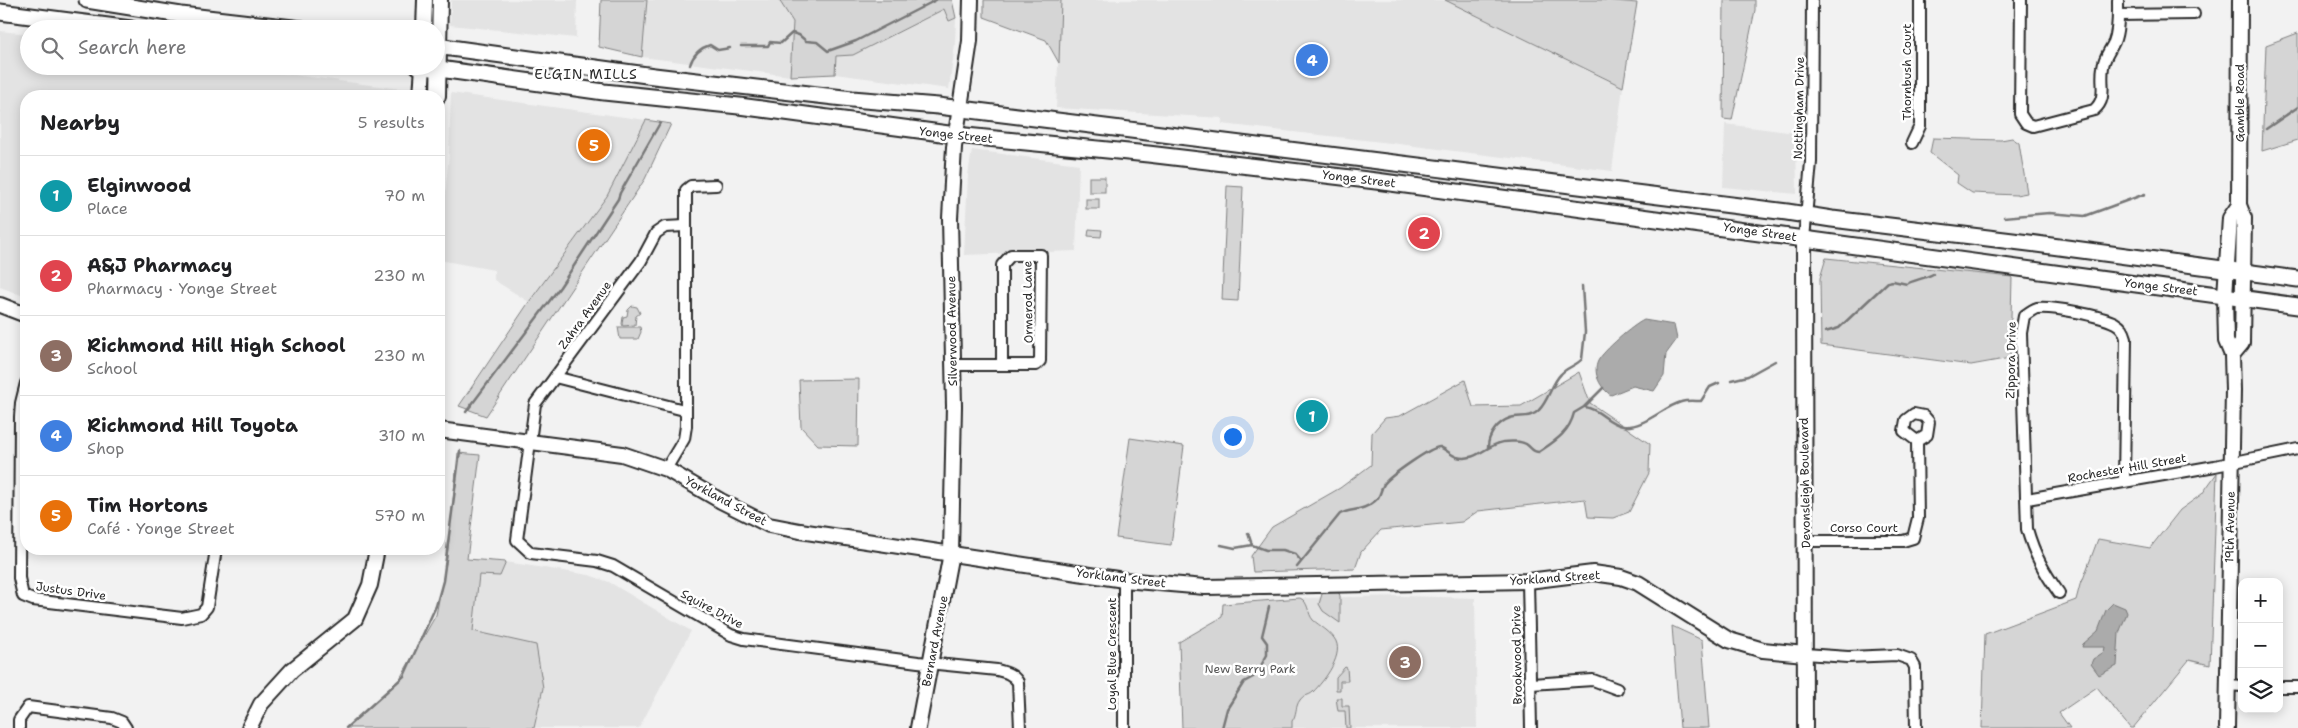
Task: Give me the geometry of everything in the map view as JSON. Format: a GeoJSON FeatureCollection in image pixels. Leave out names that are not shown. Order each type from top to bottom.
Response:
{"type":"FeatureCollection","features":[{"type":"Feature","properties":{"kind":"main road"},"geometry":{"type":"LineString","coordinates":[[87,0],[224,20]]}},
{"type":"Feature","properties":{"kind":"main road"},"geometry":{"type":"LineString","coordinates":[[0,12],[62,20]]}},
{"type":"Feature","properties":{"kind":"main road","name":"Yonge Street"},"geometry":{"type":"LineString","coordinates":[[445,47],[664,77],[959,110],[1807,215],[2298,279]]}},
{"type":"Feature","properties":{"kind":"main road","name":"Yonge Street"},"geometry":{"type":"LineString","coordinates":[[445,71],[604,92],[739,106],[956,135],[1148,154],[1376,181],[2298,306]]}},
{"type":"Feature","properties":{"kind":"street"},"geometry":{"type":"LineString","coordinates":[[425,20],[426,0]]}},
{"type":"Feature","properties":{"kind":"street"},"geometry":{"type":"LineString","coordinates":[[439,20],[440,0]]}},
{"type":"Feature","properties":{"kind":"street","name":"Silverwood Avenue"},"geometry":{"type":"LineString","coordinates":[[951,553],[954,494],[950,248],[956,135],[970,40],[971,0]]}},
{"type":"Feature","properties":{"kind":"street","name":"Nottingham Drive"},"geometry":{"type":"LineString","coordinates":[[1804,239],[1811,162],[1812,0]]}},
{"type":"Feature","properties":{"kind":"street","name":"Thornbush Court"},"geometry":{"type":"LineString","coordinates":[[1912,143],[1920,126],[1920,0]]}},
{"type":"Feature","properties":{"kind":"street"},"geometry":{"type":"LineString","coordinates":[[2021,0],[2020,114],[2026,123],[2033,126],[2094,110],[2101,104],[2104,89],[2102,69],[2105,57],[2114,43],[2118,0]]}},
{"type":"Feature","properties":{"kind":"street","name":"Gamble Road"},"geometry":{"type":"LineString","coordinates":[[2240,0],[2239,205],[2244,218],[2242,298]]}},
{"type":"Feature","properties":{"kind":"street"},"geometry":{"type":"LineString","coordinates":[[2118,15],[2194,14]]}},
{"type":"Feature","properties":{"kind":"street"},"geometry":{"type":"LineString","coordinates":[[421,75],[421,90]]}},
{"type":"Feature","properties":{"kind":"street"},"geometry":{"type":"LineString","coordinates":[[438,90],[439,75]]}},
{"type":"Feature","properties":{"kind":"street"},"geometry":{"type":"LineString","coordinates":[[666,469],[684,439],[686,190],[690,186],[716,185]]}},
{"type":"Feature","properties":{"kind":"street","name":"Gamble Road"},"geometry":{"type":"LineString","coordinates":[[2227,269],[2230,218],[2239,205]]}},
{"type":"Feature","properties":{"kind":"street","name":"Zahra Avenue"},"geometry":{"type":"LineString","coordinates":[[530,442],[536,404],[641,261],[656,233],[665,227],[685,226]]}},
{"type":"Feature","properties":{"kind":"street","name":"Devonsleigh Boulevard"},"geometry":{"type":"LineString","coordinates":[[1804,239],[1805,728]]}},
{"type":"Feature","properties":{"kind":"street","name":"Ormerod Lane"},"geometry":{"type":"LineString","coordinates":[[953,365],[1002,365],[1036,365],[1041,358],[1041,255],[1011,255],[1002,264],[1002,365]]}},
{"type":"Feature","properties":{"kind":"street","name":"19th Avenue"},"geometry":{"type":"LineString","coordinates":[[2227,269],[2225,296],[2226,341],[2232,355],[2227,728]]}},
{"type":"Feature","properties":{"kind":"street","name":"19th Avenue"},"geometry":{"type":"LineString","coordinates":[[2232,355],[2242,343],[2242,298]]}},
{"type":"Feature","properties":{"kind":"street"},"geometry":{"type":"LineString","coordinates":[[0,305],[20,313]]}},
{"type":"Feature","properties":{"kind":"street","name":"Zippora Drive"},"geometry":{"type":"LineString","coordinates":[[2059,593],[2040,566],[2027,529],[2023,449],[2021,333],[2024,316],[2036,308],[2056,308],[2087,315],[2114,323],[2124,330],[2126,338],[2126,398],[2124,480]]}},
{"type":"Feature","properties":{"kind":"street"},"geometry":{"type":"LineString","coordinates":[[555,377],[684,410]]}},
{"type":"Feature","properties":{"kind":"street","name":"Yorkland Street"},"geometry":{"type":"LineString","coordinates":[[445,431],[622,454],[666,469],[720,501],[769,525],[800,532],[1124,580],[1205,587],[1528,581],[1593,573],[1621,577],[1638,582],[1656,592],[1700,623],[1730,640],[1763,650],[1805,654]]}},
{"type":"Feature","properties":{"kind":"street","name":"Corso Court"},"geometry":{"type":"LineString","coordinates":[[1806,541],[1903,541],[1913,538],[1918,518],[1917,440]]}},
{"type":"Feature","properties":{"kind":"street","name":"Squire Drive"},"geometry":{"type":"LineString","coordinates":[[530,442],[517,540],[531,553],[597,561],[613,566],[731,635],[744,639],[997,670],[1015,677],[1020,691],[1020,728]]}},
{"type":"Feature","properties":{"kind":"street","name":"Rochester Hill Street"},"geometry":{"type":"LineString","coordinates":[[2027,499],[2124,480],[2231,463],[2298,449]]}},
{"type":"Feature","properties":{"kind":"street","name":"Bernard Avenue"},"geometry":{"type":"LineString","coordinates":[[918,728],[951,553]]}},
{"type":"Feature","properties":{"kind":"street","name":"Justus Drive"},"geometry":{"type":"LineString","coordinates":[[21,555],[20,589],[23,596],[33,600],[192,618],[202,614],[207,607],[215,555]]}},
{"type":"Feature","properties":{"kind":"street"},"geometry":{"type":"LineString","coordinates":[[249,728],[261,704],[292,670],[355,619],[370,585],[376,555]]}},
{"type":"Feature","properties":{"kind":"street","name":"Loyal Blue Crescent"},"geometry":{"type":"LineString","coordinates":[[1124,580],[1124,728]]}},
{"type":"Feature","properties":{"kind":"street","name":"Brookwood Drive"},"geometry":{"type":"LineString","coordinates":[[1528,581],[1531,728]]}},
{"type":"Feature","properties":{"kind":"street"},"geometry":{"type":"LineString","coordinates":[[1805,654],[1848,657],[1897,655],[1911,660],[1915,667],[1916,728]]}},
{"type":"Feature","properties":{"kind":"street"},"geometry":{"type":"LineString","coordinates":[[1531,684],[1593,680],[1618,689]]}},
{"type":"Feature","properties":{"kind":"street"},"geometry":{"type":"LineString","coordinates":[[2228,685],[2238,686]]}},
{"type":"Feature","properties":{"kind":"street"},"geometry":{"type":"LineString","coordinates":[[2283,686],[2298,687]]}},
{"type":"Feature","properties":{"kind":"street"},"geometry":{"type":"LineString","coordinates":[[19,728],[19,720],[28,707],[112,718],[122,722],[126,728]]}},
{"type":"Feature","properties":{"kind":"shaded area"},"geometry":{"type":"Polygon","coordinates":[[[451,0],[577,0],[576,38],[450,25],[451,0]]]}},
{"type":"Feature","properties":{"kind":"shaded area"},"geometry":{"type":"Polygon","coordinates":[[[647,0],[779,0],[793,22],[790,76],[642,57],[647,0]]]}},
{"type":"Feature","properties":{"kind":"shaded area"},"geometry":{"type":"Polygon","coordinates":[[[1061,0],[1445,0],[1623,87],[1612,171],[1222,124],[1222,118],[1056,108],[1061,0]]]}},
{"type":"Feature","properties":{"kind":"shaded area"},"geometry":{"type":"Polygon","coordinates":[[[944,9],[949,21],[956,18],[955,44],[949,89],[835,74],[836,56],[853,55],[944,9]]]}},
{"type":"Feature","properties":{"kind":"shaded area"},"geometry":{"type":"Polygon","coordinates":[[[0,31],[20,33],[20,75],[294,75],[409,90],[20,90],[20,295],[0,287],[0,31]]]}},
{"type":"Feature","properties":{"kind":"shaded area"},"geometry":{"type":"Polygon","coordinates":[[[451,93],[646,120],[607,196],[529,302],[494,280],[494,270],[445,261],[445,196],[449,154],[451,93]]]}},
{"type":"Feature","properties":{"kind":"shaded area"},"geometry":{"type":"Polygon","coordinates":[[[1725,124],[1796,133],[1797,194],[1723,187],[1725,124]]]}},
{"type":"Feature","properties":{"kind":"shaded area"},"geometry":{"type":"Polygon","coordinates":[[[972,150],[1079,164],[1076,251],[964,255],[968,175],[972,150]]]}},
{"type":"Feature","properties":{"kind":"shaded area"},"geometry":{"type":"Polygon","coordinates":[[[1644,320],[1674,325],[1677,339],[1666,354],[1664,376],[1654,391],[1633,386],[1611,395],[1598,380],[1596,366],[1598,361],[1619,339],[1644,320]]]}},
{"type":"Feature","properties":{"kind":"shaded area"},"geometry":{"type":"Polygon","coordinates":[[[506,562],[589,575],[609,582],[691,631],[639,728],[534,728],[543,688],[473,631],[479,574],[500,575],[506,562]]]}},
{"type":"Feature","properties":{"kind":"shaded area"},"geometry":{"type":"Polygon","coordinates":[[[1404,596],[1475,598],[1477,728],[1279,728],[1334,638],[1312,619],[1306,604],[1300,598],[1404,596]]]}},
{"type":"Feature","properties":{"kind":"shaded area"},"geometry":{"type":"Polygon","coordinates":[[[2113,603],[2125,608],[2127,613],[2119,633],[2117,666],[2099,675],[2091,664],[2093,659],[2104,652],[2105,647],[2082,647],[2098,631],[2106,610],[2113,603]]]}},
{"type":"Feature","properties":{"kind":"green space"},"geometry":{"type":"Polygon","coordinates":[[[601,0],[647,0],[642,57],[599,47],[601,0]]]}},
{"type":"Feature","properties":{"kind":"green space"},"geometry":{"type":"Polygon","coordinates":[[[779,0],[952,0],[956,18],[949,21],[944,9],[853,55],[836,56],[835,74],[790,76],[793,22],[779,0]]]}},
{"type":"Feature","properties":{"kind":"green space"},"geometry":{"type":"Polygon","coordinates":[[[984,0],[1061,0],[1059,63],[1046,40],[984,17],[984,0]]]}},
{"type":"Feature","properties":{"kind":"green space"},"geometry":{"type":"Polygon","coordinates":[[[1445,0],[1604,0],[1637,3],[1623,87],[1445,0]]]}},
{"type":"Feature","properties":{"kind":"green space"},"geometry":{"type":"Polygon","coordinates":[[[1724,0],[1755,0],[1755,10],[1732,120],[1723,119],[1724,0]]]}},
{"type":"Feature","properties":{"kind":"green space"},"geometry":{"type":"Polygon","coordinates":[[[2298,33],[2298,140],[2262,151],[2266,45],[2298,33]]]}},
{"type":"Feature","properties":{"kind":"green space"},"geometry":{"type":"Polygon","coordinates":[[[646,120],[671,124],[645,179],[486,416],[459,406],[529,302],[607,196],[646,120]]]}},
{"type":"Feature","properties":{"kind":"green space"},"geometry":{"type":"Polygon","coordinates":[[[1933,138],[2001,140],[2012,138],[2019,143],[2027,193],[2016,195],[1972,193],[1957,183],[1958,175],[1930,153],[1933,138]]]}},
{"type":"Feature","properties":{"kind":"green space"},"geometry":{"type":"Polygon","coordinates":[[[1089,177],[1105,177],[1105,192],[1089,192],[1089,177]]]}},
{"type":"Feature","properties":{"kind":"green space"},"geometry":{"type":"Polygon","coordinates":[[[1227,186],[1243,187],[1238,301],[1222,300],[1227,186]]]}},
{"type":"Feature","properties":{"kind":"green space"},"geometry":{"type":"Polygon","coordinates":[[[1086,199],[1099,199],[1099,209],[1086,209],[1086,199]]]}},
{"type":"Feature","properties":{"kind":"green space"},"geometry":{"type":"Polygon","coordinates":[[[1089,229],[1102,230],[1101,237],[1088,236],[1089,229]]]}},
{"type":"Feature","properties":{"kind":"green space"},"geometry":{"type":"Polygon","coordinates":[[[1826,258],[2012,277],[2010,358],[1971,365],[1821,345],[1820,278],[1826,258]]]}},
{"type":"Feature","properties":{"kind":"green space"},"geometry":{"type":"Polygon","coordinates":[[[632,306],[637,307],[640,313],[636,316],[635,325],[623,326],[623,317],[627,316],[628,310],[632,306]]]}},
{"type":"Feature","properties":{"kind":"green space"},"geometry":{"type":"Polygon","coordinates":[[[618,327],[640,327],[641,332],[638,339],[620,339],[618,327]]]}},
{"type":"Feature","properties":{"kind":"green space"},"geometry":{"type":"Polygon","coordinates":[[[1579,372],[1590,403],[1650,444],[1649,473],[1629,512],[1613,518],[1588,517],[1585,499],[1478,511],[1462,522],[1381,530],[1361,552],[1355,569],[1253,572],[1251,556],[1272,527],[1340,488],[1371,465],[1372,433],[1385,418],[1400,416],[1465,380],[1473,407],[1521,406],[1579,372]]]}},
{"type":"Feature","properties":{"kind":"green space"},"geometry":{"type":"Polygon","coordinates":[[[859,379],[858,446],[818,445],[801,427],[799,380],[859,379]]]}},
{"type":"Feature","properties":{"kind":"green space"},"geometry":{"type":"Polygon","coordinates":[[[1130,438],[1184,446],[1171,545],[1116,538],[1130,438]]]}},
{"type":"Feature","properties":{"kind":"green space"},"geometry":{"type":"Polygon","coordinates":[[[458,453],[480,455],[467,559],[506,562],[500,576],[479,575],[473,631],[536,645],[543,688],[534,728],[346,728],[398,682],[436,615],[447,558],[458,453]]]}},
{"type":"Feature","properties":{"kind":"green space"},"geometry":{"type":"Polygon","coordinates":[[[2217,473],[2210,665],[2189,660],[2133,728],[2130,728],[2097,687],[2059,713],[2070,728],[1982,728],[1985,634],[2076,600],[2081,581],[2098,539],[2150,548],[2180,510],[2202,494],[2217,473]]]}},
{"type":"Feature","properties":{"kind":"green space"},"geometry":{"type":"Polygon","coordinates":[[[1328,590],[1339,593],[1340,623],[1323,611],[1319,604],[1322,594],[1328,590]]]}},
{"type":"Feature","properties":{"kind":"green space","name":"New Berry Park"},"geometry":{"type":"Polygon","coordinates":[[[1300,598],[1305,602],[1313,620],[1334,638],[1337,644],[1337,651],[1336,659],[1323,681],[1313,692],[1301,698],[1298,702],[1292,721],[1292,728],[1182,728],[1179,642],[1222,617],[1223,604],[1300,598]]]}},
{"type":"Feature","properties":{"kind":"green space"},"geometry":{"type":"Polygon","coordinates":[[[1672,626],[1702,640],[1709,728],[1680,728],[1672,626]]]}},
{"type":"Feature","properties":{"kind":"green space"},"geometry":{"type":"Polygon","coordinates":[[[1345,667],[1347,668],[1348,681],[1340,681],[1340,690],[1336,690],[1336,677],[1345,667]]]}},
{"type":"Feature","properties":{"kind":"green space"},"geometry":{"type":"Polygon","coordinates":[[[1336,698],[1342,698],[1342,706],[1349,706],[1350,728],[1346,728],[1345,711],[1338,711],[1336,698]]]}},
{"type":"Feature","properties":{"kind":"waterway"},"geometry":{"type":"LineString","coordinates":[[741,46],[768,46],[770,42],[781,43],[792,33],[799,35],[806,41],[817,42],[828,51],[856,41],[936,0]]}},
{"type":"Feature","properties":{"kind":"waterway"},"geometry":{"type":"LineString","coordinates":[[690,65],[695,55],[706,46],[710,45],[718,50],[730,48]]}},
{"type":"Feature","properties":{"kind":"waterway"},"geometry":{"type":"LineString","coordinates":[[2266,129],[2298,107]]}},
{"type":"Feature","properties":{"kind":"waterway"},"geometry":{"type":"LineString","coordinates":[[466,412],[560,287],[618,199],[660,123]]}},
{"type":"Feature","properties":{"kind":"waterway"},"geometry":{"type":"LineString","coordinates":[[2004,217],[2049,213],[2085,216],[2145,194]]}},
{"type":"Feature","properties":{"kind":"waterway"},"geometry":{"type":"LineString","coordinates":[[1825,332],[1839,328],[1888,282],[1893,281],[1907,284],[1933,274]]}},
{"type":"Feature","properties":{"kind":"waterway"},"geometry":{"type":"LineString","coordinates":[[1488,447],[1488,442],[1498,426],[1510,418],[1529,416],[1536,413],[1545,402],[1561,374],[1582,359],[1585,332],[1582,286]]}},
{"type":"Feature","properties":{"kind":"waterway"},"geometry":{"type":"LineString","coordinates":[[1731,380],[1748,376],[1775,361]]}},
{"type":"Feature","properties":{"kind":"waterway"},"geometry":{"type":"LineString","coordinates":[[1585,407],[1590,408],[1618,425],[1630,426],[1645,421],[1681,402],[1701,401],[1710,387],[1719,383]]}},
{"type":"Feature","properties":{"kind":"waterway"},"geometry":{"type":"LineString","coordinates":[[1297,567],[1340,514],[1370,504],[1378,498],[1384,484],[1388,480],[1429,451],[1440,447],[1457,457],[1464,458],[1475,455],[1497,444],[1512,441],[1524,443],[1533,451],[1539,452],[1561,436],[1569,426],[1574,413],[1584,407],[1603,388]]}},
{"type":"Feature","properties":{"kind":"waterway"},"geometry":{"type":"LineString","coordinates":[[346,728],[404,676],[436,606],[443,581],[460,451]]}},
{"type":"Feature","properties":{"kind":"waterway"},"geometry":{"type":"LineString","coordinates":[[1248,533],[1252,545]]}},
{"type":"Feature","properties":{"kind":"waterway"},"geometry":{"type":"LineString","coordinates":[[1221,545],[1235,548],[1252,545],[1266,550],[1283,550],[1295,554],[1301,561]]}},
{"type":"Feature","properties":{"kind":"waterway"},"geometry":{"type":"LineString","coordinates":[[1222,728],[1227,709],[1244,682],[1255,676],[1267,655],[1267,643],[1262,636],[1269,607]]}},
{"type":"Feature","properties":{"kind":"place","name":"Richmond Hill Toyota"},"geometry":{"type":"Point","coordinates":[1312,60]}},
{"type":"Feature","properties":{"kind":"place","name":"Tim Hortons"},"geometry":{"type":"Point","coordinates":[594,145]}},
{"type":"Feature","properties":{"kind":"place","name":"A&J Pharmacy"},"geometry":{"type":"Point","coordinates":[1424,233]}},
{"type":"Feature","properties":{"kind":"place","name":"Elginwood"},"geometry":{"type":"Point","coordinates":[1312,416]}},
{"type":"Feature","properties":{"kind":"place","name":"Richmond Hill High School"},"geometry":{"type":"Point","coordinates":[1405,662]}},
{"type":"Feature","properties":{"kind":"district","name":"ELGIN MILLS"},"geometry":{"type":"Point","coordinates":[586,74]}}]}
